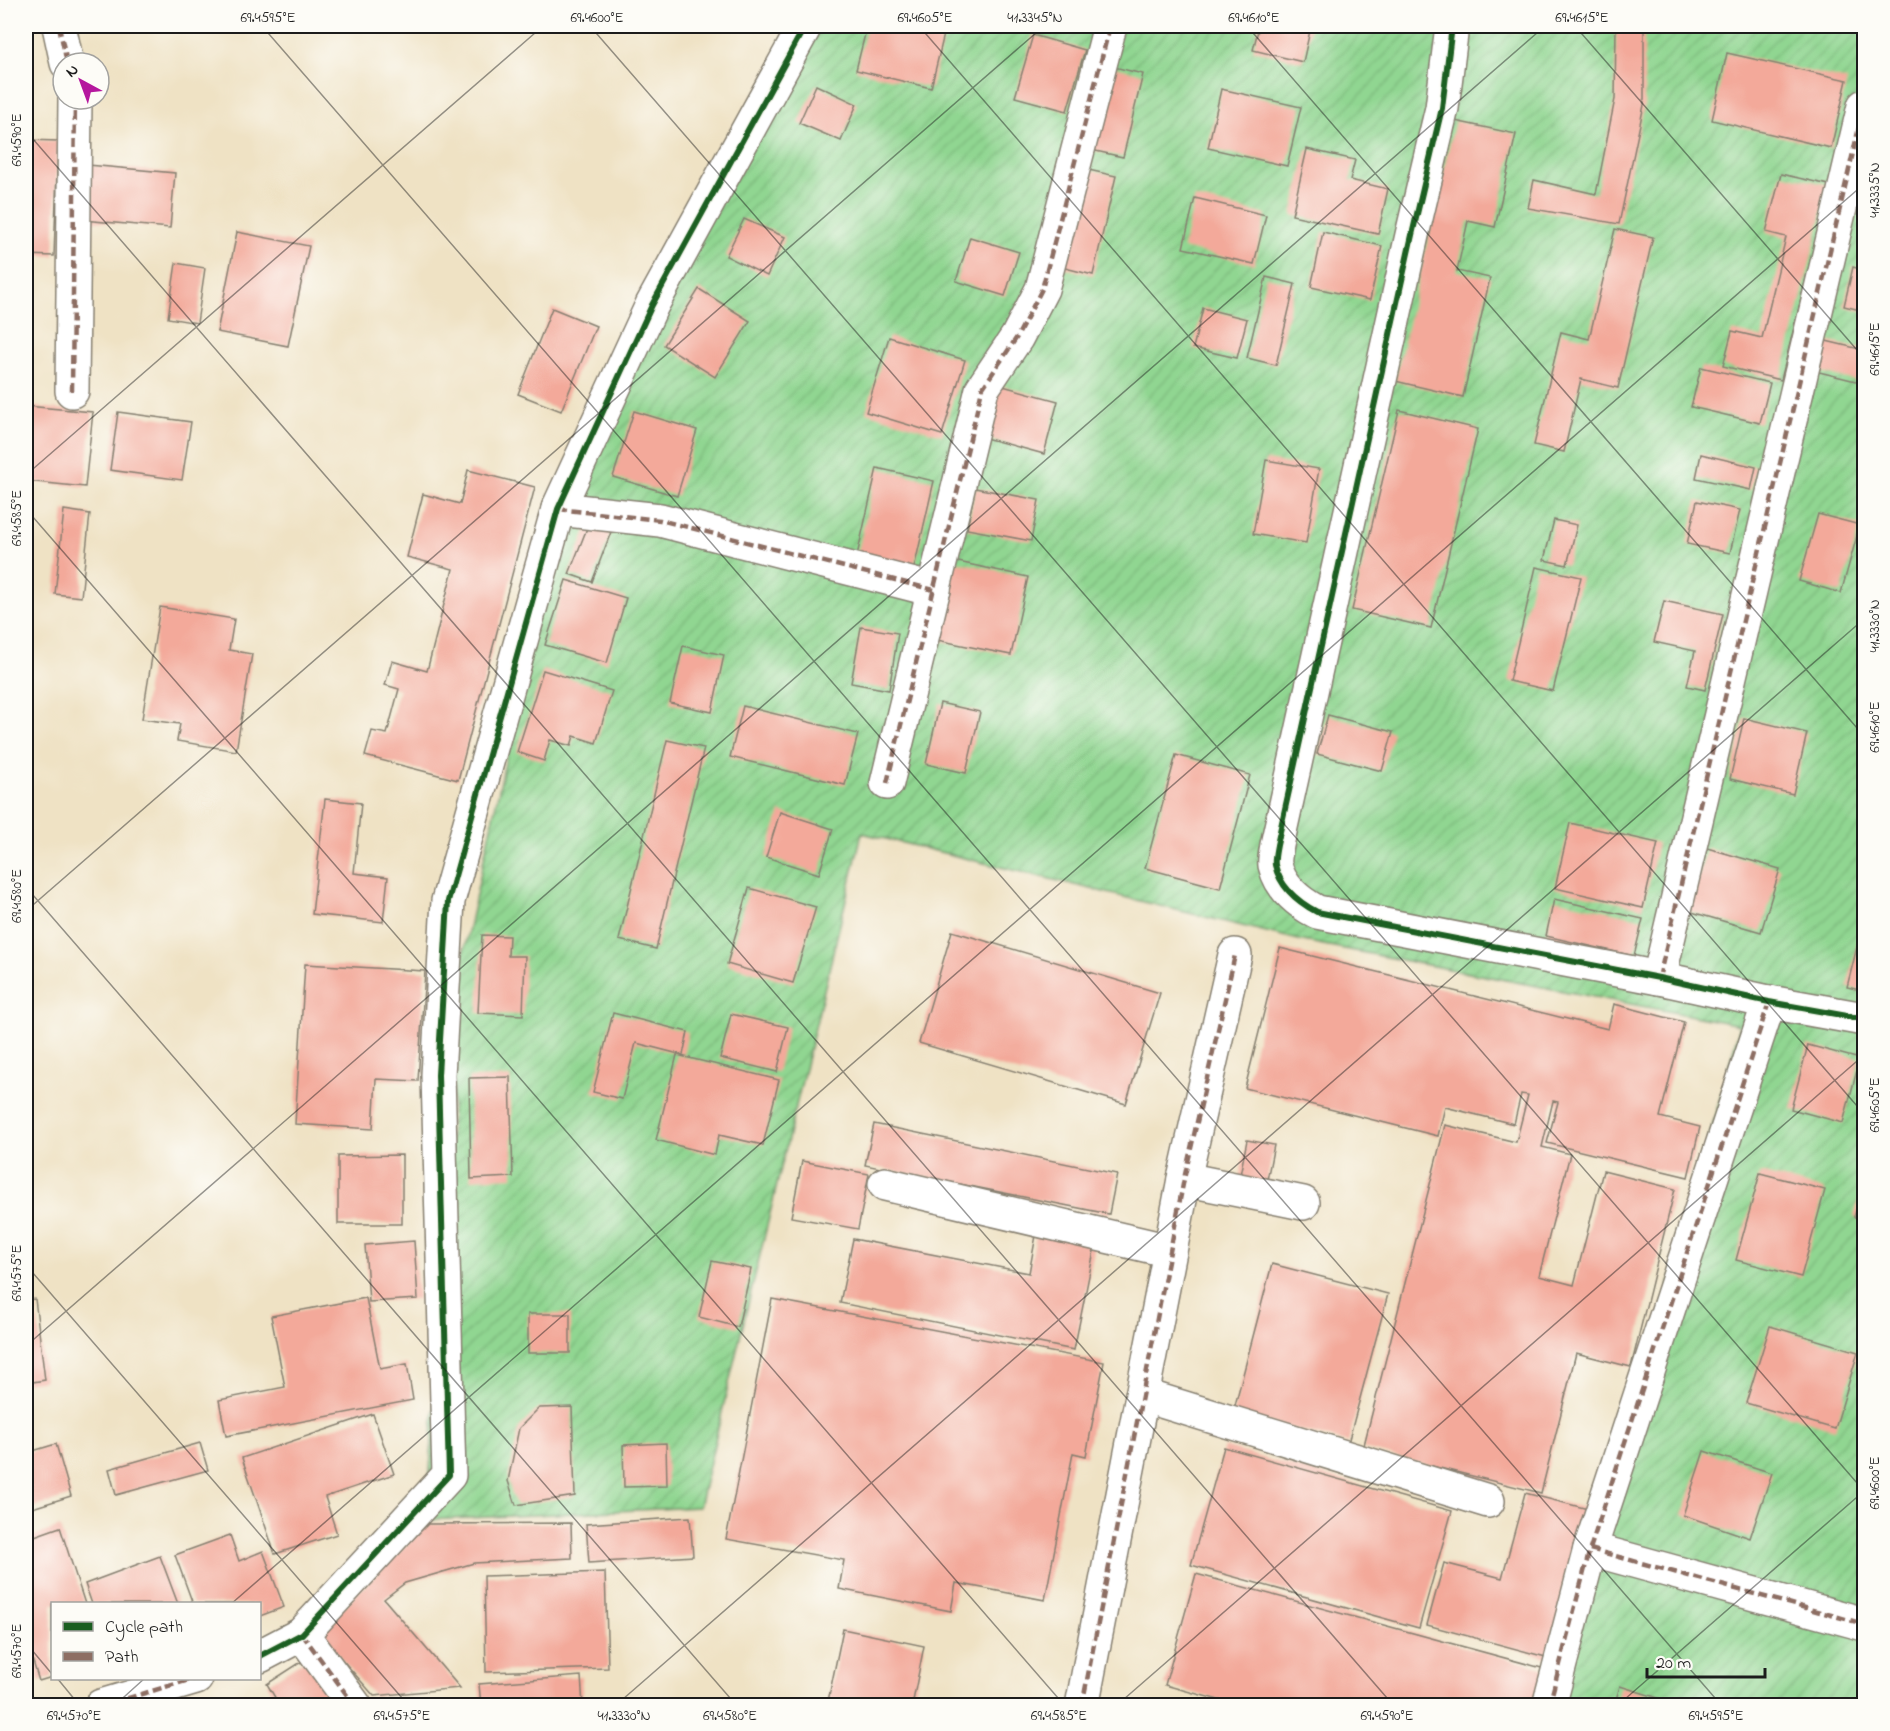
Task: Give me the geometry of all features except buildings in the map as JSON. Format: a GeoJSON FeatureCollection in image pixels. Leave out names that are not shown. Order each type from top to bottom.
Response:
{"type":"FeatureCollection","features":[{"type":"Feature","properties":{"kind":"street"},"geometry":{"type":"LineString","coordinates":[[58,26],[64,51]]}},
{"type":"Feature","properties":{"kind":"street"},"geometry":{"type":"LineString","coordinates":[[261,1655],[302,1634],[449,1475],[438,1075],[448,901],[558,509],[652,305],[805,26]]}},
{"type":"Feature","properties":{"kind":"street"},"geometry":{"type":"LineString","coordinates":[[887,783],[982,389],[1017,337],[1042,289],[1110,26]]}},
{"type":"Feature","properties":{"kind":"street"},"geometry":{"type":"LineString","coordinates":[[1452,26],[1442,108],[1277,845],[1275,865],[1284,885],[1298,901],[1317,912],[1864,1019]]}},
{"type":"Feature","properties":{"kind":"street"},"geometry":{"type":"LineString","coordinates":[[1659,978],[1864,106]]}},
{"type":"Feature","properties":{"kind":"street"},"geometry":{"type":"LineString","coordinates":[[72,392],[75,111]]}},
{"type":"Feature","properties":{"kind":"street"},"geometry":{"type":"LineString","coordinates":[[558,509],[660,520],[934,590]]}},
{"type":"Feature","properties":{"kind":"street"},"geometry":{"type":"LineString","coordinates":[[1082,1706],[1184,1179],[1235,955]]}},
{"type":"Feature","properties":{"kind":"street"},"geometry":{"type":"LineString","coordinates":[[1549,1706],[1590,1549],[1769,1002]]}},
{"type":"Feature","properties":{"kind":"street"},"geometry":{"type":"LineString","coordinates":[[1184,1179],[1303,1203]]}},
{"type":"Feature","properties":{"kind":"street"},"geometry":{"type":"LineString","coordinates":[[885,1184],[1170,1251]]}},
{"type":"Feature","properties":{"kind":"street"},"geometry":{"type":"LineString","coordinates":[[1142,1395],[1488,1501]]}},
{"type":"Feature","properties":{"kind":"street"},"geometry":{"type":"LineString","coordinates":[[1590,1549],[1864,1624]]}},
{"type":"Feature","properties":{"kind":"street"},"geometry":{"type":"LineString","coordinates":[[302,1634],[355,1706]]}},
{"type":"Feature","properties":{"kind":"street"},"geometry":{"type":"LineString","coordinates":[[101,1706],[189,1680]]}},
{"type":"Feature","properties":{"kind":"green space"},"geometry":{"type":"Polygon","coordinates":[[[807,26],[1864,26],[1864,1705],[1554,1705],[1740,1025],[1303,941],[862,833],[699,1507],[427,1520],[461,964],[538,611],[652,305],[807,26]]]}},
{"type":"Feature","properties":{"kind":"marked path"},"geometry":{"type":"LineString","coordinates":[[59,26],[64,51]]}},
{"type":"Feature","properties":{"kind":"marked path"},"geometry":{"type":"LineString","coordinates":[[887,783],[982,389],[1017,337],[1042,289],[1110,26]]}},
{"type":"Feature","properties":{"kind":"marked path"},"geometry":{"type":"LineString","coordinates":[[1659,978],[1864,106]]}},
{"type":"Feature","properties":{"kind":"marked path"},"geometry":{"type":"LineString","coordinates":[[72,391],[75,111]]}},
{"type":"Feature","properties":{"kind":"marked path"},"geometry":{"type":"LineString","coordinates":[[558,509],[660,520],[934,590]]}},
{"type":"Feature","properties":{"kind":"marked path"},"geometry":{"type":"LineString","coordinates":[[1082,1706],[1184,1179],[1235,955]]}},
{"type":"Feature","properties":{"kind":"marked path"},"geometry":{"type":"LineString","coordinates":[[1549,1706],[1590,1549],[1769,1002]]}},
{"type":"Feature","properties":{"kind":"marked path"},"geometry":{"type":"LineString","coordinates":[[1590,1549],[1864,1624]]}},
{"type":"Feature","properties":{"kind":"marked path"},"geometry":{"type":"LineString","coordinates":[[302,1634],[355,1706]]}},
{"type":"Feature","properties":{"kind":"marked path"},"geometry":{"type":"LineString","coordinates":[[101,1706],[189,1680]]}},
{"type":"Feature","properties":{"kind":"cycle path"},"geometry":{"type":"LineString","coordinates":[[261,1655],[302,1634],[449,1475],[438,1075],[448,901],[558,509],[652,305],[805,26]]}},
{"type":"Feature","properties":{"kind":"cycle path"},"geometry":{"type":"LineString","coordinates":[[1452,26],[1442,108],[1277,845],[1275,855],[1277,873],[1291,893],[1303,904],[1317,912],[1864,1019]]}}]}
